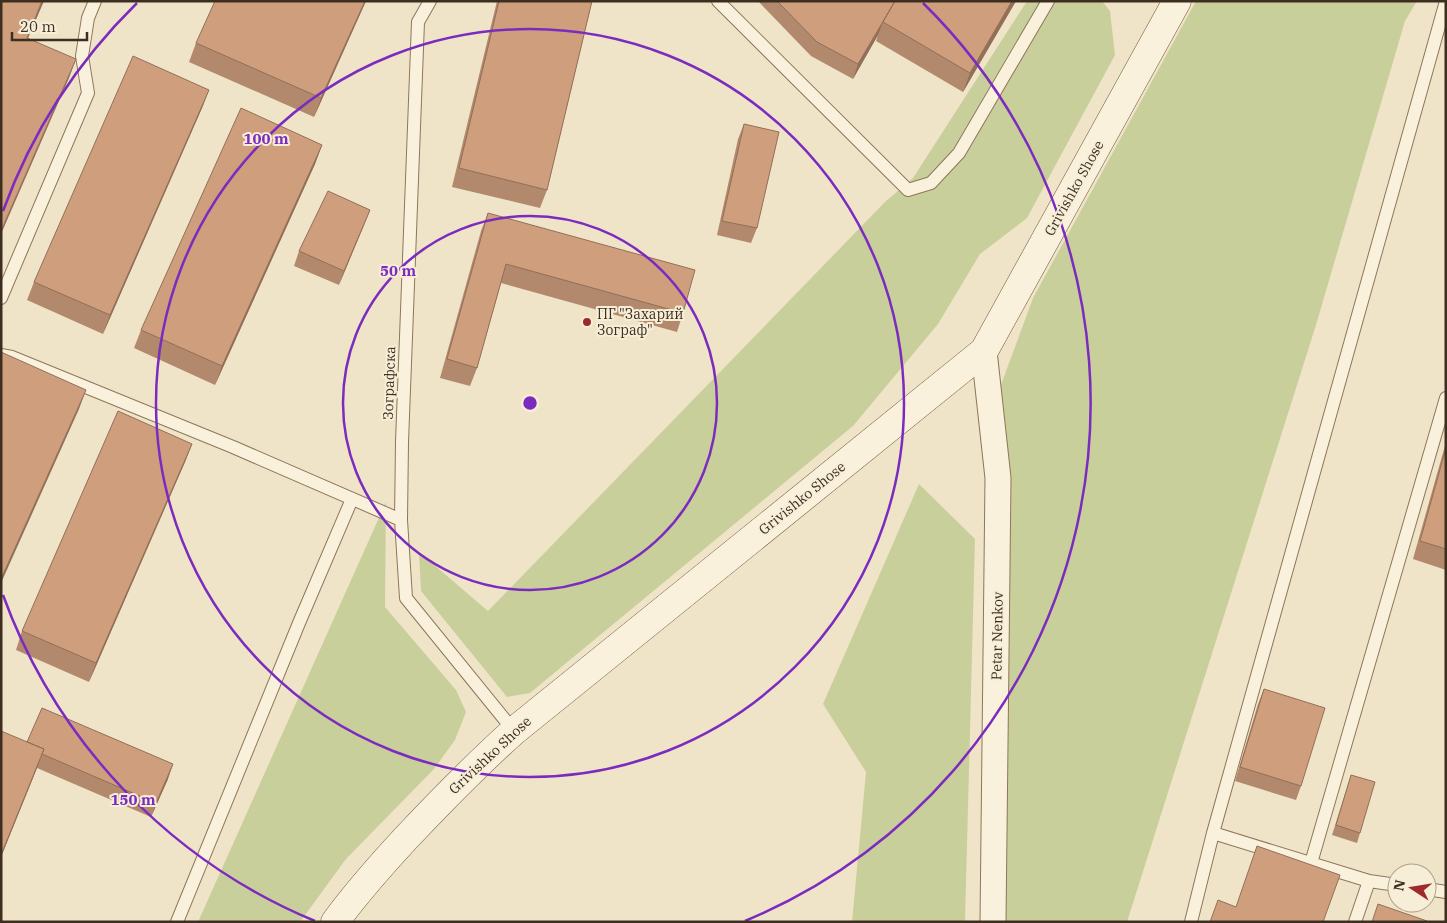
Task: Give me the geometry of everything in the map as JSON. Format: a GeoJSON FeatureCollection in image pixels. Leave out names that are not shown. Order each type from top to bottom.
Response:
{"type":"FeatureCollection","features":[{"type":"Feature","properties":{"kind":"street","name":"Grivishko Shose"},"geometry":{"type":"LineString","coordinates":[[335,922],[358,890],[474,766],[514,731],[984,351],[1173,2]]}},
{"type":"Feature","properties":{"kind":"street","name":"Petar Nenkov"},"geometry":{"type":"LineString","coordinates":[[984,351],[998,478],[993,922]]}},
{"type":"Feature","properties":{"kind":"lane"},"geometry":{"type":"LineString","coordinates":[[1,298],[88,93],[82,56],[88,18],[95,1]]}},
{"type":"Feature","properties":{"kind":"lane","name":"Зографска"},"geometry":{"type":"LineString","coordinates":[[430,1],[418,22],[402,442],[401,520],[406,598],[514,731]]}},
{"type":"Feature","properties":{"kind":"lane"},"geometry":{"type":"LineString","coordinates":[[718,1],[908,190],[931,183],[959,153],[1048,1]]}},
{"type":"Feature","properties":{"kind":"lane"},"geometry":{"type":"LineString","coordinates":[[1191,922],[1213,832],[1446,1]]}},
{"type":"Feature","properties":{"kind":"lane"},"geometry":{"type":"LineString","coordinates":[[1,355],[12,357],[224,443],[401,520]]}},
{"type":"Feature","properties":{"kind":"lane"},"geometry":{"type":"LineString","coordinates":[[1311,863],[1446,398]]}},
{"type":"Feature","properties":{"kind":"lane"},"geometry":{"type":"LineString","coordinates":[[177,922],[295,632],[352,499]]}},
{"type":"Feature","properties":{"kind":"lane"},"geometry":{"type":"LineString","coordinates":[[1213,832],[1369,881],[1387,884]]}},
{"type":"Feature","properties":{"kind":"lane"},"geometry":{"type":"LineString","coordinates":[[1355,922],[1369,881]]}},
{"type":"Feature","properties":{"kind":"green space"},"geometry":{"type":"Polygon","coordinates":[[[1027,1],[1102,1],[1110,11],[1115,55],[1027,218],[980,254],[938,324],[853,426],[530,693],[507,697],[421,591],[419,552],[488,611],[885,202],[913,178],[1027,1]]]}},
{"type":"Feature","properties":{"kind":"green space"},"geometry":{"type":"Polygon","coordinates":[[[1196,1],[1417,1],[1405,21],[1316,325],[1127,922],[987,922],[998,393],[1033,298],[1196,1]]]}},
{"type":"Feature","properties":{"kind":"green space"},"geometry":{"type":"Polygon","coordinates":[[[919,484],[975,539],[965,922],[852,922],[866,772],[823,704],[919,484]]]}},
{"type":"Feature","properties":{"kind":"green space"},"geometry":{"type":"Polygon","coordinates":[[[386,502],[385,607],[456,690],[466,712],[455,740],[434,769],[346,859],[300,922],[198,922],[386,502]]]}},
{"type":"Feature","properties":{"kind":"building"},"geometry":{"type":"Polygon","coordinates":[[[1,1],[42,1],[27,38],[76,59],[1,231],[1,1]]]}},
{"type":"Feature","properties":{"kind":"building"},"geometry":{"type":"Polygon","coordinates":[[[215,1],[365,1],[321,98],[196,43],[215,1]]]}},
{"type":"Feature","properties":{"kind":"building"},"geometry":{"type":"Polygon","coordinates":[[[499,1],[592,1],[547,190],[459,168],[499,1]]]}},
{"type":"Feature","properties":{"kind":"building"},"geometry":{"type":"Polygon","coordinates":[[[777,1],[895,1],[858,64],[817,42],[777,1]]]}},
{"type":"Feature","properties":{"kind":"building"},"geometry":{"type":"Polygon","coordinates":[[[895,1],[1012,1],[970,73],[883,22],[895,1]]]}},
{"type":"Feature","properties":{"kind":"building"},"geometry":{"type":"Polygon","coordinates":[[[133,56],[209,90],[110,315],[34,282],[133,56]]]}},
{"type":"Feature","properties":{"kind":"building"},"geometry":{"type":"Polygon","coordinates":[[[241,108],[322,145],[222,366],[141,330],[241,108]]]}},
{"type":"Feature","properties":{"kind":"building"},"geometry":{"type":"Polygon","coordinates":[[[744,124],[779,132],[757,228],[722,221],[744,124]]]}},
{"type":"Feature","properties":{"kind":"building"},"geometry":{"type":"Polygon","coordinates":[[[328,191],[370,210],[344,271],[299,251],[328,191]]]}},
{"type":"Feature","properties":{"kind":"building"},"geometry":{"type":"Polygon","coordinates":[[[488,213],[695,270],[683,313],[506,264],[477,368],[447,359],[488,213]]]}},
{"type":"Feature","properties":{"kind":"building"},"geometry":{"type":"Polygon","coordinates":[[[1,352],[86,390],[1,579],[1,352]]]}},
{"type":"Feature","properties":{"kind":"building"},"geometry":{"type":"Polygon","coordinates":[[[118,411],[192,444],[96,663],[22,631],[118,411]]]}},
{"type":"Feature","properties":{"kind":"building"},"geometry":{"type":"Polygon","coordinates":[[[1446,448],[1446,549],[1420,541],[1446,448]]]}},
{"type":"Feature","properties":{"kind":"building"},"geometry":{"type":"Polygon","coordinates":[[[1264,689],[1325,708],[1301,786],[1240,767],[1264,689]]]}},
{"type":"Feature","properties":{"kind":"building"},"geometry":{"type":"Polygon","coordinates":[[[42,708],[173,764],[156,803],[42,754],[44,749],[27,742],[42,708]]]}},
{"type":"Feature","properties":{"kind":"building"},"geometry":{"type":"Polygon","coordinates":[[[1,731],[44,749],[1,855],[1,731]]]}},
{"type":"Feature","properties":{"kind":"building"},"geometry":{"type":"Polygon","coordinates":[[[1351,775],[1375,782],[1360,833],[1336,825],[1351,775]]]}},
{"type":"Feature","properties":{"kind":"building"},"geometry":{"type":"Polygon","coordinates":[[[1257,846],[1340,875],[1323,922],[1210,922],[1218,900],[1236,907],[1257,846]]]}},
{"type":"Feature","properties":{"kind":"building"},"geometry":{"type":"Polygon","coordinates":[[[1378,904],[1387,907],[1387,913],[1404,913],[1427,921],[1426,922],[1372,922],[1378,904]]]}},
{"type":"Feature","properties":{"kind":"place","name":"ПГ \"Захарий Зограф\""},"geometry":{"type":"Point","coordinates":[587,322]}}]}
